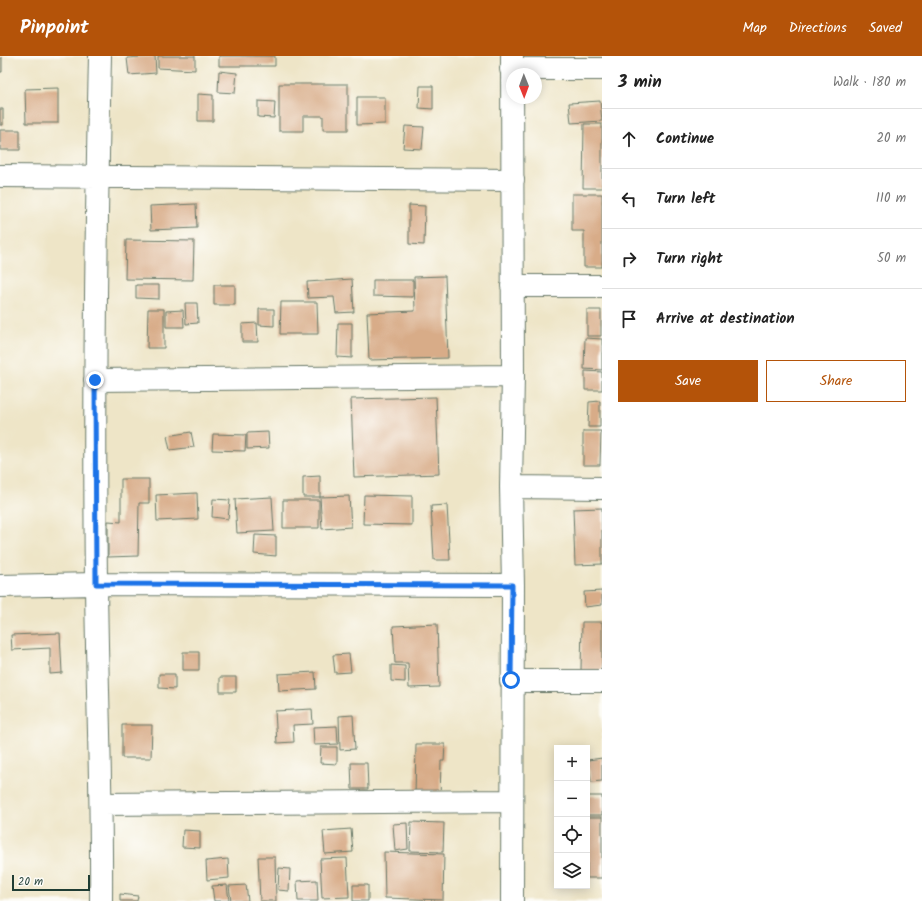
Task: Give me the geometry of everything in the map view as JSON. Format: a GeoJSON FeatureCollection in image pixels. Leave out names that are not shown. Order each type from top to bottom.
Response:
{"type":"FeatureCollection","features":[{"type":"Feature","properties":{"kind":"street"},"geometry":{"type":"LineString","coordinates":[[100,56],[95,380],[96,584],[102,804],[102,901]]}},
{"type":"Feature","properties":{"kind":"street"},"geometry":{"type":"LineString","coordinates":[[512,901],[512,62],[602,69]]}},
{"type":"Feature","properties":{"kind":"street"},"geometry":{"type":"LineString","coordinates":[[0,176],[512,180]]}},
{"type":"Feature","properties":{"kind":"street"},"geometry":{"type":"LineString","coordinates":[[512,286],[602,286]]}},
{"type":"Feature","properties":{"kind":"street"},"geometry":{"type":"LineString","coordinates":[[95,380],[513,376]]}},
{"type":"Feature","properties":{"kind":"street"},"geometry":{"type":"LineString","coordinates":[[511,487],[602,488]]}},
{"type":"Feature","properties":{"kind":"street"},"geometry":{"type":"LineString","coordinates":[[0,586],[96,584],[512,585]]}},
{"type":"Feature","properties":{"kind":"street"},"geometry":{"type":"LineString","coordinates":[[511,680],[602,681]]}},
{"type":"Feature","properties":{"kind":"street"},"geometry":{"type":"LineString","coordinates":[[102,804],[511,801]]}},
{"type":"Feature","properties":{"kind":"building"},"geometry":{"type":"Polygon","coordinates":[[[155,56],[156,73],[129,75],[127,58],[155,56]]]}},
{"type":"Feature","properties":{"kind":"building"},"geometry":{"type":"Polygon","coordinates":[[[158,56],[195,56],[195,70],[158,68],[158,56]]]}},
{"type":"Feature","properties":{"kind":"building"},"geometry":{"type":"Polygon","coordinates":[[[219,56],[275,56],[275,66],[219,66],[219,56]]]}},
{"type":"Feature","properties":{"kind":"building"},"geometry":{"type":"Polygon","coordinates":[[[0,58],[2,58],[2,72],[0,72],[0,58]]]}},
{"type":"Feature","properties":{"kind":"building"},"geometry":{"type":"Polygon","coordinates":[[[219,71],[237,73],[235,93],[218,92],[219,71]]]}},
{"type":"Feature","properties":{"kind":"building"},"geometry":{"type":"Polygon","coordinates":[[[279,84],[348,84],[348,130],[323,130],[323,116],[303,116],[303,131],[279,131],[279,84]]]}},
{"type":"Feature","properties":{"kind":"building"},"geometry":{"type":"Polygon","coordinates":[[[420,86],[433,86],[433,109],[419,108],[420,86]]]}},
{"type":"Feature","properties":{"kind":"building"},"geometry":{"type":"Polygon","coordinates":[[[58,88],[58,123],[26,123],[25,89],[58,88]]]}},
{"type":"Feature","properties":{"kind":"building"},"geometry":{"type":"Polygon","coordinates":[[[198,94],[213,95],[213,121],[198,121],[198,94]]]}},
{"type":"Feature","properties":{"kind":"building"},"geometry":{"type":"Polygon","coordinates":[[[357,97],[385,97],[385,124],[357,125],[357,97]]]}},
{"type":"Feature","properties":{"kind":"building"},"geometry":{"type":"Polygon","coordinates":[[[258,101],[275,102],[274,118],[258,117],[258,101]]]}},
{"type":"Feature","properties":{"kind":"building"},"geometry":{"type":"Polygon","coordinates":[[[600,101],[602,121],[571,123],[569,103],[600,101]]]}},
{"type":"Feature","properties":{"kind":"building"},"geometry":{"type":"Polygon","coordinates":[[[0,109],[3,109],[3,125],[0,125],[0,109]]]}},
{"type":"Feature","properties":{"kind":"building"},"geometry":{"type":"Polygon","coordinates":[[[584,124],[602,124],[602,188],[583,188],[584,124]]]}},
{"type":"Feature","properties":{"kind":"building"},"geometry":{"type":"Polygon","coordinates":[[[405,126],[424,127],[422,149],[403,148],[405,126]]]}},
{"type":"Feature","properties":{"kind":"building"},"geometry":{"type":"Polygon","coordinates":[[[0,130],[20,130],[20,150],[0,150],[0,130]]]}},
{"type":"Feature","properties":{"kind":"building"},"geometry":{"type":"Polygon","coordinates":[[[572,194],[602,194],[602,267],[584,267],[584,231],[572,231],[572,194]]]}},
{"type":"Feature","properties":{"kind":"building"},"geometry":{"type":"Polygon","coordinates":[[[196,204],[197,228],[151,230],[150,206],[196,204]]]}},
{"type":"Feature","properties":{"kind":"building"},"geometry":{"type":"Polygon","coordinates":[[[409,205],[425,206],[424,245],[409,244],[409,205]]]}},
{"type":"Feature","properties":{"kind":"building"},"geometry":{"type":"Polygon","coordinates":[[[126,240],[194,241],[193,280],[125,279],[126,240]]]}},
{"type":"Feature","properties":{"kind":"building"},"geometry":{"type":"Polygon","coordinates":[[[445,276],[448,358],[369,360],[367,313],[415,311],[414,277],[445,276]]]}},
{"type":"Feature","properties":{"kind":"building"},"geometry":{"type":"Polygon","coordinates":[[[352,279],[354,312],[336,313],[334,297],[308,298],[307,282],[352,279]]]}},
{"type":"Feature","properties":{"kind":"building"},"geometry":{"type":"Polygon","coordinates":[[[373,280],[413,280],[413,297],[373,296],[373,280]]]}},
{"type":"Feature","properties":{"kind":"building"},"geometry":{"type":"Polygon","coordinates":[[[136,285],[159,285],[159,299],[136,298],[136,285]]]}},
{"type":"Feature","properties":{"kind":"building"},"geometry":{"type":"Polygon","coordinates":[[[214,285],[235,285],[235,305],[214,305],[214,285]]]}},
{"type":"Feature","properties":{"kind":"building"},"geometry":{"type":"Polygon","coordinates":[[[281,302],[317,302],[318,334],[280,334],[281,302]]]}},
{"type":"Feature","properties":{"kind":"building"},"geometry":{"type":"Polygon","coordinates":[[[185,303],[197,303],[198,323],[186,324],[185,303]]]}},
{"type":"Feature","properties":{"kind":"building"},"geometry":{"type":"Polygon","coordinates":[[[148,309],[164,309],[164,348],[147,348],[148,309]]]}},
{"type":"Feature","properties":{"kind":"building"},"geometry":{"type":"Polygon","coordinates":[[[259,309],[274,309],[274,326],[259,325],[259,309]]]}},
{"type":"Feature","properties":{"kind":"building"},"geometry":{"type":"Polygon","coordinates":[[[183,310],[184,327],[166,327],[166,311],[183,310]]]}},
{"type":"Feature","properties":{"kind":"building"},"geometry":{"type":"Polygon","coordinates":[[[587,310],[601,310],[601,336],[587,336],[587,310]]]}},
{"type":"Feature","properties":{"kind":"building"},"geometry":{"type":"Polygon","coordinates":[[[257,323],[258,342],[242,342],[242,324],[257,323]]]}},
{"type":"Feature","properties":{"kind":"building"},"geometry":{"type":"Polygon","coordinates":[[[338,323],[352,323],[352,358],[337,357],[338,323]]]}},
{"type":"Feature","properties":{"kind":"building"},"geometry":{"type":"Polygon","coordinates":[[[585,338],[602,339],[602,370],[584,369],[585,338]]]}},
{"type":"Feature","properties":{"kind":"building"},"geometry":{"type":"Polygon","coordinates":[[[585,371],[602,372],[602,390],[585,390],[585,371]]]}},
{"type":"Feature","properties":{"kind":"building"},"geometry":{"type":"Polygon","coordinates":[[[436,397],[439,474],[354,477],[351,399],[436,397]]]}},
{"type":"Feature","properties":{"kind":"building"},"geometry":{"type":"Polygon","coordinates":[[[600,401],[600,427],[588,427],[589,402],[600,401]]]}},
{"type":"Feature","properties":{"kind":"building"},"geometry":{"type":"Polygon","coordinates":[[[583,431],[601,431],[600,465],[583,465],[583,431]]]}},
{"type":"Feature","properties":{"kind":"building"},"geometry":{"type":"Polygon","coordinates":[[[191,432],[194,447],[170,450],[167,436],[191,432]]]}},
{"type":"Feature","properties":{"kind":"building"},"geometry":{"type":"Polygon","coordinates":[[[268,432],[269,448],[247,449],[247,433],[268,432]]]}},
{"type":"Feature","properties":{"kind":"building"},"geometry":{"type":"Polygon","coordinates":[[[213,434],[246,435],[245,451],[212,450],[213,434]]]}},
{"type":"Feature","properties":{"kind":"building"},"geometry":{"type":"Polygon","coordinates":[[[320,476],[320,497],[303,497],[303,477],[320,476]]]}},
{"type":"Feature","properties":{"kind":"building"},"geometry":{"type":"Polygon","coordinates":[[[121,479],[149,479],[149,503],[139,503],[138,556],[108,557],[108,521],[121,522],[121,479]]]}},
{"type":"Feature","properties":{"kind":"building"},"geometry":{"type":"Polygon","coordinates":[[[197,493],[198,519],[157,521],[156,495],[197,493]]]}},
{"type":"Feature","properties":{"kind":"building"},"geometry":{"type":"Polygon","coordinates":[[[364,495],[412,496],[412,525],[363,524],[364,495]]]}},
{"type":"Feature","properties":{"kind":"building"},"geometry":{"type":"Polygon","coordinates":[[[349,496],[351,527],[322,529],[320,497],[349,496]]]}},
{"type":"Feature","properties":{"kind":"building"},"geometry":{"type":"Polygon","coordinates":[[[272,497],[274,531],[237,533],[235,499],[272,497]]]}},
{"type":"Feature","properties":{"kind":"building"},"geometry":{"type":"Polygon","coordinates":[[[213,499],[230,500],[228,519],[212,517],[213,499]]]}},
{"type":"Feature","properties":{"kind":"building"},"geometry":{"type":"Polygon","coordinates":[[[283,500],[319,500],[319,528],[283,528],[283,500]]]}},
{"type":"Feature","properties":{"kind":"building"},"geometry":{"type":"Polygon","coordinates":[[[447,505],[450,560],[434,560],[431,506],[447,505]]]}},
{"type":"Feature","properties":{"kind":"building"},"geometry":{"type":"Polygon","coordinates":[[[602,508],[602,564],[575,565],[573,509],[602,508]]]}},
{"type":"Feature","properties":{"kind":"building"},"geometry":{"type":"Polygon","coordinates":[[[255,535],[276,536],[276,556],[254,554],[255,535]]]}},
{"type":"Feature","properties":{"kind":"building"},"geometry":{"type":"Polygon","coordinates":[[[602,591],[602,605],[585,607],[584,592],[602,591]]]}},
{"type":"Feature","properties":{"kind":"building"},"geometry":{"type":"Polygon","coordinates":[[[582,622],[602,622],[602,670],[581,670],[582,622]]]}},
{"type":"Feature","properties":{"kind":"building"},"geometry":{"type":"Polygon","coordinates":[[[437,624],[439,687],[409,688],[408,663],[395,663],[393,626],[437,624]]]}},
{"type":"Feature","properties":{"kind":"building"},"geometry":{"type":"Polygon","coordinates":[[[60,633],[62,673],[50,674],[50,648],[12,650],[11,635],[60,633]]]}},
{"type":"Feature","properties":{"kind":"building"},"geometry":{"type":"Polygon","coordinates":[[[183,652],[199,652],[199,670],[183,670],[183,652]]]}},
{"type":"Feature","properties":{"kind":"building"},"geometry":{"type":"Polygon","coordinates":[[[349,654],[351,672],[335,673],[333,655],[349,654]]]}},
{"type":"Feature","properties":{"kind":"building"},"geometry":{"type":"Polygon","coordinates":[[[391,665],[405,666],[405,682],[391,681],[391,665]]]}},
{"type":"Feature","properties":{"kind":"building"},"geometry":{"type":"Polygon","coordinates":[[[315,672],[316,689],[279,691],[278,674],[315,672]]]}},
{"type":"Feature","properties":{"kind":"building"},"geometry":{"type":"Polygon","coordinates":[[[159,674],[175,674],[175,689],[159,688],[159,674]]]}},
{"type":"Feature","properties":{"kind":"building"},"geometry":{"type":"Polygon","coordinates":[[[220,677],[236,677],[236,692],[220,692],[220,677]]]}},
{"type":"Feature","properties":{"kind":"building"},"geometry":{"type":"Polygon","coordinates":[[[312,709],[313,724],[293,725],[294,742],[277,743],[275,711],[312,709]]]}},
{"type":"Feature","properties":{"kind":"building"},"geometry":{"type":"Polygon","coordinates":[[[353,715],[355,749],[340,750],[339,716],[353,715]]]}},
{"type":"Feature","properties":{"kind":"building"},"geometry":{"type":"Polygon","coordinates":[[[122,725],[152,725],[151,758],[122,758],[122,725]]]}},
{"type":"Feature","properties":{"kind":"building"},"geometry":{"type":"Polygon","coordinates":[[[337,726],[338,744],[314,745],[313,727],[337,726]]]}},
{"type":"Feature","properties":{"kind":"building"},"geometry":{"type":"Polygon","coordinates":[[[416,744],[445,744],[444,761],[441,761],[440,799],[415,798],[416,744]]]}},
{"type":"Feature","properties":{"kind":"building"},"geometry":{"type":"Polygon","coordinates":[[[321,747],[337,747],[337,764],[320,763],[321,747]]]}},
{"type":"Feature","properties":{"kind":"building"},"geometry":{"type":"Polygon","coordinates":[[[602,758],[602,781],[591,782],[590,760],[602,758]]]}},
{"type":"Feature","properties":{"kind":"building"},"geometry":{"type":"Polygon","coordinates":[[[351,763],[367,763],[368,789],[352,789],[351,763]]]}},
{"type":"Feature","properties":{"kind":"building"},"geometry":{"type":"Polygon","coordinates":[[[590,796],[602,796],[602,815],[590,815],[590,796]]]}},
{"type":"Feature","properties":{"kind":"building"},"geometry":{"type":"Polygon","coordinates":[[[590,817],[602,817],[602,878],[590,878],[590,817]]]}},
{"type":"Feature","properties":{"kind":"building"},"geometry":{"type":"Polygon","coordinates":[[[411,822],[444,823],[443,852],[410,851],[411,822]]]}},
{"type":"Feature","properties":{"kind":"building"},"geometry":{"type":"Polygon","coordinates":[[[407,823],[408,849],[395,851],[393,824],[407,823]]]}},
{"type":"Feature","properties":{"kind":"building"},"geometry":{"type":"Polygon","coordinates":[[[351,829],[353,852],[325,854],[323,831],[351,829]]]}},
{"type":"Feature","properties":{"kind":"building"},"geometry":{"type":"Polygon","coordinates":[[[183,830],[200,831],[200,848],[182,847],[183,830]]]}},
{"type":"Feature","properties":{"kind":"building"},"geometry":{"type":"Polygon","coordinates":[[[384,852],[444,854],[443,900],[385,898],[384,852]]]}},
{"type":"Feature","properties":{"kind":"building"},"geometry":{"type":"Polygon","coordinates":[[[258,857],[275,857],[276,901],[260,901],[258,857]]]}},
{"type":"Feature","properties":{"kind":"building"},"geometry":{"type":"Polygon","coordinates":[[[347,858],[349,897],[322,898],[320,859],[347,858]]]}},
{"type":"Feature","properties":{"kind":"building"},"geometry":{"type":"Polygon","coordinates":[[[228,859],[229,878],[207,880],[206,861],[228,859]]]}},
{"type":"Feature","properties":{"kind":"building"},"geometry":{"type":"Polygon","coordinates":[[[279,868],[290,869],[289,891],[278,890],[279,868]]]}},
{"type":"Feature","properties":{"kind":"building"},"geometry":{"type":"Polygon","coordinates":[[[317,880],[318,901],[298,901],[297,881],[317,880]]]}},
{"type":"Feature","properties":{"kind":"building"},"geometry":{"type":"Polygon","coordinates":[[[227,885],[229,901],[214,901],[212,886],[227,885]]]}},
{"type":"Feature","properties":{"kind":"building"},"geometry":{"type":"Polygon","coordinates":[[[246,885],[248,901],[231,901],[229,886],[246,885]]]}},
{"type":"Feature","properties":{"kind":"building"},"geometry":{"type":"Polygon","coordinates":[[[353,885],[368,885],[368,901],[353,901],[353,885]]]}},
{"type":"Feature","properties":{"kind":"building"},"geometry":{"type":"Polygon","coordinates":[[[120,894],[138,896],[137,901],[120,901],[120,894]]]}},
{"type":"Feature","properties":{"kind":"route"},"geometry":{"type":"LineString","coordinates":[[95,380],[96,584],[512,585],[511,680]]}}]}
